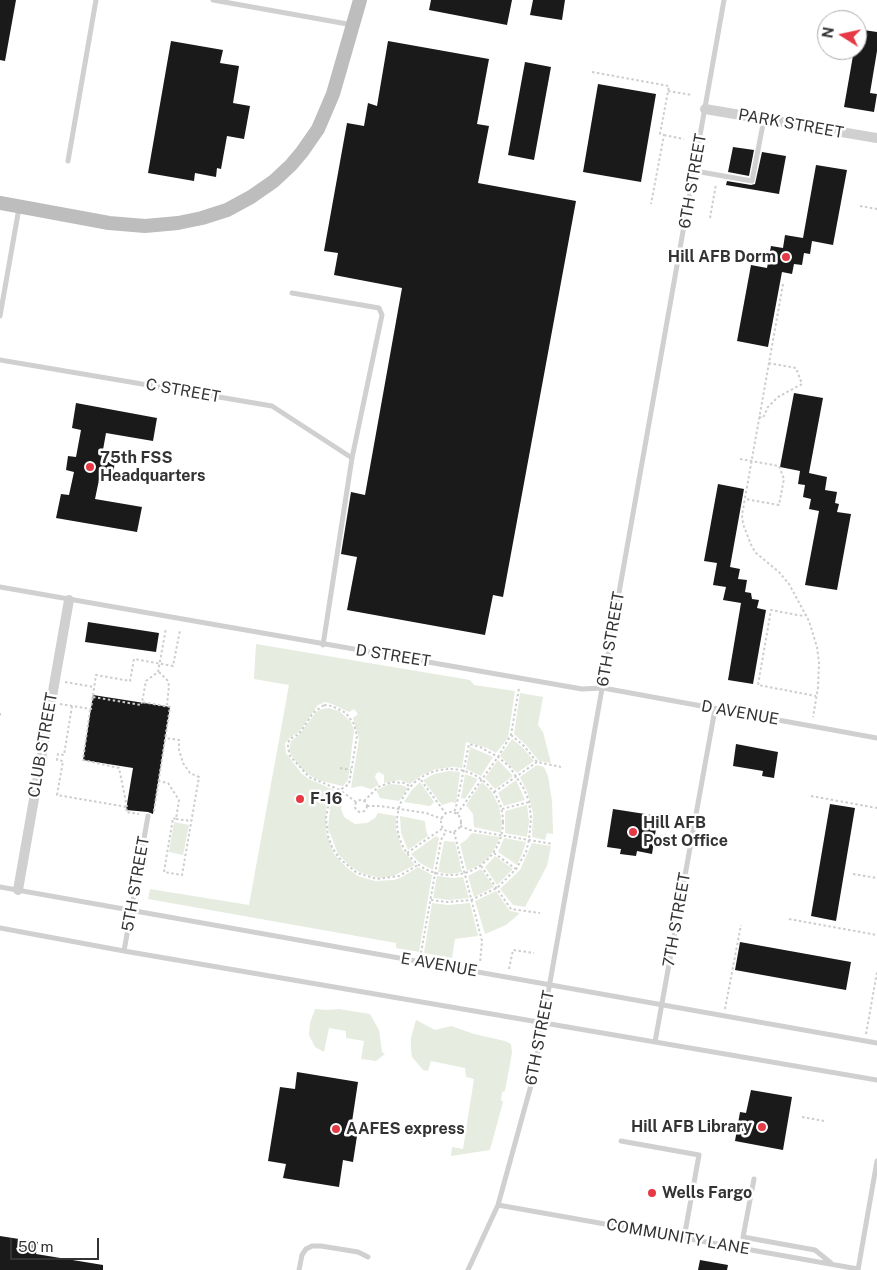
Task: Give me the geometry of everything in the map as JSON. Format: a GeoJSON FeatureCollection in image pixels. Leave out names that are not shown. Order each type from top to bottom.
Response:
{"type":"FeatureCollection","features":[{"type":"Feature","properties":{"kind":"main road"},"geometry":{"type":"LineString","coordinates":[[0,204],[109,223],[145,226],[196,220],[221,212],[260,192],[283,174],[318,129],[331,100],[360,0]]}},
{"type":"Feature","properties":{"kind":"street","name":"PARK STREET"},"geometry":{"type":"LineString","coordinates":[[705,109],[877,138]]}},
{"type":"Feature","properties":{"kind":"street","name":"CLUB STREET"},"geometry":{"type":"LineString","coordinates":[[18,890],[69,600]]}},
{"type":"Feature","properties":{"kind":"lane"},"geometry":{"type":"LineString","coordinates":[[68,160],[96,0]]}},
{"type":"Feature","properties":{"kind":"lane"},"geometry":{"type":"LineString","coordinates":[[213,0],[353,25]]}},
{"type":"Feature","properties":{"kind":"lane","name":"6TH STREET"},"geometry":{"type":"LineString","coordinates":[[468,1270],[498,1205],[533,1078],[724,0]]}},
{"type":"Feature","properties":{"kind":"lane"},"geometry":{"type":"LineString","coordinates":[[694,171],[752,181],[764,119]]}},
{"type":"Feature","properties":{"kind":"lane"},"geometry":{"type":"LineString","coordinates":[[0,316],[19,207]]}},
{"type":"Feature","properties":{"kind":"lane"},"geometry":{"type":"LineString","coordinates":[[292,293],[379,308],[382,315],[352,458],[323,645]]}},
{"type":"Feature","properties":{"kind":"lane","name":"C STREET"},"geometry":{"type":"LineString","coordinates":[[0,360],[272,406],[352,458]]}},
{"type":"Feature","properties":{"kind":"lane"},"geometry":{"type":"LineString","coordinates":[[0,588],[69,600]]}},
{"type":"Feature","properties":{"kind":"lane","name":"D STREET"},"geometry":{"type":"LineString","coordinates":[[69,600],[582,689],[603,688]]}},
{"type":"Feature","properties":{"kind":"lane","name":"D AVENUE"},"geometry":{"type":"LineString","coordinates":[[603,688],[877,738]]}},
{"type":"Feature","properties":{"kind":"lane","name":"7TH STREET"},"geometry":{"type":"LineString","coordinates":[[655,1042],[715,709]]}},
{"type":"Feature","properties":{"kind":"lane","name":"5TH STREET"},"geometry":{"type":"LineString","coordinates":[[124,951],[148,816]]}},
{"type":"Feature","properties":{"kind":"lane","name":"E AVENUE"},"geometry":{"type":"LineString","coordinates":[[0,887],[877,1043]]}},
{"type":"Feature","properties":{"kind":"lane"},"geometry":{"type":"LineString","coordinates":[[0,928],[877,1080]]}},
{"type":"Feature","properties":{"kind":"lane"},"geometry":{"type":"LineString","coordinates":[[621,1141],[699,1156],[684,1238]]}},
{"type":"Feature","properties":{"kind":"lane"},"geometry":{"type":"LineString","coordinates":[[858,1269],[877,1161]]}},
{"type":"Feature","properties":{"kind":"lane"},"geometry":{"type":"LineString","coordinates":[[742,1248],[754,1179]]}},
{"type":"Feature","properties":{"kind":"lane","name":"COMMUNITY LANE"},"geometry":{"type":"LineString","coordinates":[[498,1205],[858,1269]]}},
{"type":"Feature","properties":{"kind":"lane"},"geometry":{"type":"LineString","coordinates":[[744,1237],[815,1250],[831,1264]]}},
{"type":"Feature","properties":{"kind":"lane"},"geometry":{"type":"LineString","coordinates":[[299,1270],[302,1255],[306,1249],[312,1246],[358,1252],[368,1257]]}},
{"type":"Feature","properties":{"kind":"path"},"geometry":{"type":"LineString","coordinates":[[592,72],[669,86],[660,134],[684,139]]}},
{"type":"Feature","properties":{"kind":"path"},"geometry":{"type":"LineString","coordinates":[[668,91],[692,95]]}},
{"type":"Feature","properties":{"kind":"path"},"geometry":{"type":"LineString","coordinates":[[651,204],[664,135]]}},
{"type":"Feature","properties":{"kind":"path"},"geometry":{"type":"LineString","coordinates":[[710,218],[716,184]]}},
{"type":"Feature","properties":{"kind":"path"},"geometry":{"type":"LineString","coordinates":[[860,206],[877,209]]}},
{"type":"Feature","properties":{"kind":"path"},"geometry":{"type":"LineString","coordinates":[[782,284],[742,514],[743,524],[750,543],[756,553],[779,572],[789,584],[807,616],[813,633],[819,662],[813,717]]}},
{"type":"Feature","properties":{"kind":"path"},"geometry":{"type":"LineString","coordinates":[[759,417],[762,418],[768,407],[778,397],[802,384],[796,368],[768,363]]}},
{"type":"Feature","properties":{"kind":"path"},"geometry":{"type":"LineString","coordinates":[[740,459],[779,466],[784,479],[779,505],[744,499]]}},
{"type":"Feature","properties":{"kind":"path"},"geometry":{"type":"LineString","coordinates":[[807,616],[771,610],[758,685],[816,696]]}},
{"type":"Feature","properties":{"kind":"path"},"geometry":{"type":"LineString","coordinates":[[93,697],[141,706],[146,681],[158,672],[166,628]]}},
{"type":"Feature","properties":{"kind":"path"},"geometry":{"type":"LineString","coordinates":[[158,672],[168,681],[170,686],[167,706],[170,707],[152,817],[126,812],[127,807],[119,768],[83,760],[96,675],[130,681],[134,659],[173,666],[180,630]]}},
{"type":"Feature","properties":{"kind":"path"},"geometry":{"type":"LineString","coordinates":[[62,681],[94,687]]}},
{"type":"Feature","properties":{"kind":"path"},"geometry":{"type":"LineString","coordinates":[[455,814],[498,757],[511,735],[519,688]]}},
{"type":"Feature","properties":{"kind":"path"},"geometry":{"type":"LineString","coordinates":[[142,702],[167,706]]}},
{"type":"Feature","properties":{"kind":"path"},"geometry":{"type":"LineString","coordinates":[[56,704],[91,709]]}},
{"type":"Feature","properties":{"kind":"path"},"geometry":{"type":"LineString","coordinates":[[356,802],[340,790],[309,777],[290,756],[288,742],[300,734],[313,713],[324,705],[332,706],[346,713],[354,724],[357,736],[349,784],[340,790],[328,807],[326,828],[332,847],[348,867],[357,873],[377,879],[399,876],[418,865]]}},
{"type":"Feature","properties":{"kind":"path"},"geometry":{"type":"LineString","coordinates":[[72,706],[64,755],[58,754],[57,760],[62,761],[57,795],[127,807]]}},
{"type":"Feature","properties":{"kind":"path"},"geometry":{"type":"LineString","coordinates":[[511,735],[524,746],[537,762],[561,767]]}},
{"type":"Feature","properties":{"kind":"path"},"geometry":{"type":"LineString","coordinates":[[158,781],[168,783],[180,800],[176,818],[173,818],[164,872],[182,875],[199,777],[190,773],[183,763],[179,750],[179,740],[165,738]]}},
{"type":"Feature","properties":{"kind":"path"},"geometry":{"type":"LineString","coordinates":[[431,900],[447,902],[471,900],[497,888],[516,869],[526,852],[531,818],[529,802],[523,787],[509,766],[480,747],[469,744],[462,770],[455,814]]}},
{"type":"Feature","properties":{"kind":"path"},"geometry":{"type":"LineString","coordinates":[[494,792],[537,762]]}},
{"type":"Feature","properties":{"kind":"path"},"geometry":{"type":"LineString","coordinates":[[340,768],[351,770]]}},
{"type":"Feature","properties":{"kind":"path"},"geometry":{"type":"LineString","coordinates":[[442,770],[462,770],[481,779],[494,792],[502,809],[504,822],[502,836],[494,853],[481,866],[464,874],[447,876],[418,865],[407,853],[398,833],[397,819],[404,796],[410,787],[420,779],[433,772],[442,770]]}},
{"type":"Feature","properties":{"kind":"path"},"geometry":{"type":"LineString","coordinates":[[420,779],[446,814]]}},
{"type":"Feature","properties":{"kind":"path"},"geometry":{"type":"LineString","coordinates":[[381,781],[382,785]]}},
{"type":"Feature","properties":{"kind":"path"},"geometry":{"type":"LineString","coordinates":[[356,802],[360,799],[364,800],[382,785],[392,782],[398,782],[410,787]]}},
{"type":"Feature","properties":{"kind":"path"},"geometry":{"type":"LineString","coordinates":[[811,796],[877,808]]}},
{"type":"Feature","properties":{"kind":"path"},"geometry":{"type":"LineString","coordinates":[[364,800],[367,806]]}},
{"type":"Feature","properties":{"kind":"path"},"geometry":{"type":"LineString","coordinates":[[356,802],[355,808],[359,812],[365,811],[367,806]]}},
{"type":"Feature","properties":{"kind":"path"},"geometry":{"type":"LineString","coordinates":[[502,809],[529,802]]}},
{"type":"Feature","properties":{"kind":"path"},"geometry":{"type":"LineString","coordinates":[[367,806],[426,813],[442,819]]}},
{"type":"Feature","properties":{"kind":"path"},"geometry":{"type":"LineString","coordinates":[[446,814],[455,814],[460,818],[460,826],[454,832]]}},
{"type":"Feature","properties":{"kind":"path"},"geometry":{"type":"LineString","coordinates":[[446,814],[442,819],[443,828],[446,831],[454,832]]}},
{"type":"Feature","properties":{"kind":"path"},"geometry":{"type":"LineString","coordinates":[[176,818],[191,821]]}},
{"type":"Feature","properties":{"kind":"path"},"geometry":{"type":"LineString","coordinates":[[460,826],[470,830],[553,844]]}},
{"type":"Feature","properties":{"kind":"path"},"geometry":{"type":"LineString","coordinates":[[407,853],[443,828]]}},
{"type":"Feature","properties":{"kind":"path"},"geometry":{"type":"LineString","coordinates":[[421,954],[441,840],[446,831]]}},
{"type":"Feature","properties":{"kind":"path"},"geometry":{"type":"LineString","coordinates":[[454,832],[482,941],[480,964]]}},
{"type":"Feature","properties":{"kind":"path"},"geometry":{"type":"LineString","coordinates":[[494,853],[516,869]]}},
{"type":"Feature","properties":{"kind":"path"},"geometry":{"type":"LineString","coordinates":[[481,866],[511,909],[540,913]]}},
{"type":"Feature","properties":{"kind":"path"},"geometry":{"type":"LineString","coordinates":[[853,874],[877,878]]}},
{"type":"Feature","properties":{"kind":"path"},"geometry":{"type":"LineString","coordinates":[[789,919],[877,935]]}},
{"type":"Feature","properties":{"kind":"path"},"geometry":{"type":"LineString","coordinates":[[723,1016],[741,926]]}},
{"type":"Feature","properties":{"kind":"path"},"geometry":{"type":"LineString","coordinates":[[509,969],[513,950],[534,953]]}},
{"type":"Feature","properties":{"kind":"path"},"geometry":{"type":"LineString","coordinates":[[865,1041],[877,972]]}},
{"type":"Feature","properties":{"kind":"path"},"geometry":{"type":"LineString","coordinates":[[802,1117],[824,1121]]}},
{"type":"Feature","properties":{"kind":"shaded area"},"geometry":{"type":"Polygon","coordinates":[[[256,644],[470,680],[474,685],[515,691],[508,738],[496,753],[487,748],[466,742],[462,768],[436,769],[422,775],[410,784],[400,780],[384,783],[384,775],[379,772],[375,777],[379,785],[371,789],[361,786],[351,788],[359,739],[353,718],[358,714],[354,709],[349,712],[325,702],[318,705],[299,732],[285,743],[286,753],[302,774],[334,790],[326,809],[326,833],[334,854],[346,867],[358,876],[375,881],[394,880],[418,867],[432,875],[419,952],[396,948],[396,943],[148,899],[150,889],[249,905],[289,685],[254,679],[256,644]]]}},
{"type":"Feature","properties":{"kind":"shaded area"},"geometry":{"type":"Polygon","coordinates":[[[520,693],[543,697],[538,725],[543,732],[551,763],[539,761],[514,734],[520,693]]]}},
{"type":"Feature","properties":{"kind":"shaded area"},"geometry":{"type":"Polygon","coordinates":[[[329,708],[339,711],[345,716],[351,722],[354,730],[348,780],[343,786],[321,781],[309,775],[300,767],[289,750],[291,741],[299,735],[316,712],[329,708]]]}},
{"type":"Feature","properties":{"kind":"shaded area"},"geometry":{"type":"Polygon","coordinates":[[[512,739],[534,761],[517,773],[500,756],[512,739]]]}},
{"type":"Feature","properties":{"kind":"shaded area"},"geometry":{"type":"Polygon","coordinates":[[[470,747],[493,757],[481,776],[466,769],[470,747]]]}},
{"type":"Feature","properties":{"kind":"shaded area"},"geometry":{"type":"Polygon","coordinates":[[[498,760],[513,776],[495,789],[485,778],[498,760]]]}},
{"type":"Feature","properties":{"kind":"shaded area"},"geometry":{"type":"Polygon","coordinates":[[[537,765],[544,767],[548,776],[552,801],[553,834],[547,833],[545,840],[532,837],[533,813],[527,791],[520,777],[537,765]]]}},
{"type":"Feature","properties":{"kind":"shaded area"},"geometry":{"type":"Polygon","coordinates":[[[449,771],[460,772],[456,803],[451,802],[442,805],[423,780],[434,774],[449,771]]]}},
{"type":"Feature","properties":{"kind":"shaded area"},"geometry":{"type":"Polygon","coordinates":[[[465,774],[478,779],[465,799],[461,798],[465,774]]]}},
{"type":"Feature","properties":{"kind":"shaded area"},"geometry":{"type":"Polygon","coordinates":[[[516,780],[525,800],[504,806],[498,793],[516,780]]]}},
{"type":"Feature","properties":{"kind":"shaded area"},"geometry":{"type":"Polygon","coordinates":[[[420,782],[434,802],[430,806],[404,802],[420,782]]]}},
{"type":"Feature","properties":{"kind":"shaded area"},"geometry":{"type":"Polygon","coordinates":[[[482,782],[491,791],[499,806],[502,822],[501,833],[474,827],[473,814],[466,805],[482,782]]]}},
{"type":"Feature","properties":{"kind":"shaded area"},"geometry":{"type":"Polygon","coordinates":[[[390,784],[402,785],[408,788],[399,801],[380,798],[376,790],[390,784]]]}},
{"type":"Feature","properties":{"kind":"shaded area"},"geometry":{"type":"Polygon","coordinates":[[[338,796],[342,798],[341,809],[344,817],[355,824],[367,823],[375,818],[378,813],[396,816],[396,829],[402,849],[415,865],[393,876],[379,878],[361,873],[350,866],[338,854],[328,828],[332,801],[338,796]]]}},
{"type":"Feature","properties":{"kind":"shaded area"},"geometry":{"type":"Polygon","coordinates":[[[527,805],[529,821],[527,837],[505,833],[505,811],[527,805]]]}},
{"type":"Feature","properties":{"kind":"shaded area"},"geometry":{"type":"Polygon","coordinates":[[[400,816],[425,821],[428,836],[408,850],[401,833],[400,816]]]}},
{"type":"Feature","properties":{"kind":"shaded area"},"geometry":{"type":"Polygon","coordinates":[[[174,822],[189,825],[183,855],[169,852],[174,822]]]}},
{"type":"Feature","properties":{"kind":"shaded area"},"geometry":{"type":"Polygon","coordinates":[[[472,833],[500,837],[489,857],[481,864],[467,871],[460,844],[472,833]]]}},
{"type":"Feature","properties":{"kind":"shaded area"},"geometry":{"type":"Polygon","coordinates":[[[436,836],[439,838],[433,870],[420,863],[411,854],[436,836]]]}},
{"type":"Feature","properties":{"kind":"shaded area"},"geometry":{"type":"Polygon","coordinates":[[[504,838],[526,842],[517,865],[498,852],[504,838]]]}},
{"type":"Feature","properties":{"kind":"shaded area"},"geometry":{"type":"Polygon","coordinates":[[[444,841],[455,842],[462,872],[450,874],[438,872],[444,841]]]}},
{"type":"Feature","properties":{"kind":"shaded area"},"geometry":{"type":"Polygon","coordinates":[[[532,843],[551,846],[547,866],[525,907],[513,905],[500,889],[520,870],[532,843]]]}},
{"type":"Feature","properties":{"kind":"shaded area"},"geometry":{"type":"Polygon","coordinates":[[[495,856],[513,869],[497,885],[485,867],[495,856]]]}},
{"type":"Feature","properties":{"kind":"shaded area"},"geometry":{"type":"Polygon","coordinates":[[[481,869],[494,887],[474,897],[468,876],[481,869]]]}},
{"type":"Feature","properties":{"kind":"shaded area"},"geometry":{"type":"Polygon","coordinates":[[[437,876],[463,877],[469,898],[449,900],[433,898],[437,876]]]}},
{"type":"Feature","properties":{"kind":"shaded area"},"geometry":{"type":"Polygon","coordinates":[[[496,891],[510,911],[520,913],[506,925],[485,934],[475,901],[496,891]]]}},
{"type":"Feature","properties":{"kind":"shaded area"},"geometry":{"type":"Polygon","coordinates":[[[432,903],[448,905],[470,903],[478,936],[455,939],[452,958],[424,953],[432,903]]]}},
{"type":"Feature","properties":{"kind":"shaded area"},"geometry":{"type":"Polygon","coordinates":[[[315,1009],[339,1009],[370,1014],[379,1030],[382,1052],[385,1054],[376,1061],[361,1059],[364,1041],[346,1038],[346,1031],[329,1028],[324,1052],[315,1047],[309,1035],[310,1023],[315,1009]]]}},
{"type":"Feature","properties":{"kind":"shaded area"},"geometry":{"type":"Polygon","coordinates":[[[416,1020],[435,1030],[451,1026],[511,1044],[512,1053],[505,1091],[502,1092],[501,1100],[503,1102],[490,1150],[451,1156],[452,1147],[463,1149],[474,1079],[466,1077],[465,1068],[431,1061],[428,1071],[423,1070],[412,1057],[411,1038],[416,1020]]]}},
{"type":"Feature","properties":{"kind":"building"},"geometry":{"type":"Polygon","coordinates":[[[0,0],[16,0],[5,61],[0,60],[0,0]]]}},
{"type":"Feature","properties":{"kind":"building"},"geometry":{"type":"Polygon","coordinates":[[[431,0],[512,0],[507,25],[429,10],[431,0]]]}},
{"type":"Feature","properties":{"kind":"building"},"geometry":{"type":"Polygon","coordinates":[[[533,0],[565,0],[562,20],[530,15],[533,0]]]}},
{"type":"Feature","properties":{"kind":"building"},"geometry":{"type":"Polygon","coordinates":[[[867,30],[877,32],[877,51],[870,93],[877,94],[874,112],[844,107],[852,60],[867,60],[867,30]]]}},
{"type":"Feature","properties":{"kind":"building"},"geometry":{"type":"Polygon","coordinates":[[[171,41],[223,50],[220,63],[239,66],[233,103],[250,106],[244,139],[227,136],[221,169],[217,168],[216,177],[195,173],[194,181],[148,173],[171,41]]]}},
{"type":"Feature","properties":{"kind":"building"},"geometry":{"type":"Polygon","coordinates":[[[388,41],[489,59],[477,124],[489,126],[478,183],[576,201],[503,597],[493,595],[485,635],[347,610],[357,557],[341,554],[351,492],[365,495],[402,288],[334,275],[338,253],[324,251],[347,123],[364,126],[368,103],[377,106],[388,41]]]}},
{"type":"Feature","properties":{"kind":"building"},"geometry":{"type":"Polygon","coordinates":[[[525,62],[551,67],[534,160],[508,155],[525,62]]]}},
{"type":"Feature","properties":{"kind":"building"},"geometry":{"type":"Polygon","coordinates":[[[598,84],[656,94],[641,182],[583,172],[598,84]]]}},
{"type":"Feature","properties":{"kind":"building"},"geometry":{"type":"Polygon","coordinates":[[[733,147],[754,150],[749,176],[728,172],[733,147]]]}},
{"type":"Feature","properties":{"kind":"building"},"geometry":{"type":"Polygon","coordinates":[[[762,152],[786,156],[779,194],[726,185],[727,181],[755,184],[762,152]]]}},
{"type":"Feature","properties":{"kind":"building","name":"Hill AFB Dorm"},"geometry":{"type":"Polygon","coordinates":[[[816,165],[847,170],[833,245],[812,241],[810,254],[804,253],[802,265],[794,264],[792,274],[782,272],[768,347],[737,341],[751,265],[767,268],[771,246],[783,248],[785,235],[803,238],[816,165]]]}},
{"type":"Feature","properties":{"kind":"building"},"geometry":{"type":"Polygon","coordinates":[[[794,393],[823,398],[809,473],[827,477],[825,490],[837,492],[835,503],[839,504],[837,512],[851,514],[837,590],[805,585],[819,511],[809,509],[811,499],[803,497],[805,485],[798,484],[800,471],[780,467],[794,393]]]}},
{"type":"Feature","properties":{"kind":"building","name":"75th FSS Headquarters"},"geometry":{"type":"Polygon","coordinates":[[[76,403],[157,418],[153,441],[106,433],[101,461],[115,463],[112,477],[100,475],[95,499],[142,507],[137,532],[56,518],[61,494],[69,495],[74,472],[66,470],[68,456],[76,457],[81,430],[72,428],[76,403]]]}},
{"type":"Feature","properties":{"kind":"building"},"geometry":{"type":"Polygon","coordinates":[[[718,484],[744,489],[730,567],[740,569],[738,579],[747,580],[745,592],[751,593],[752,599],[759,600],[757,608],[766,610],[753,684],[728,680],[741,603],[723,600],[726,587],[713,585],[717,563],[704,561],[718,484]]]}},
{"type":"Feature","properties":{"kind":"building"},"geometry":{"type":"Polygon","coordinates":[[[88,622],[159,633],[156,652],[85,642],[88,622]]]}},
{"type":"Feature","properties":{"kind":"building"},"geometry":{"type":"Polygon","coordinates":[[[93,695],[170,707],[153,814],[126,810],[133,768],[83,760],[93,695]]]}},
{"type":"Feature","properties":{"kind":"building"},"geometry":{"type":"Polygon","coordinates":[[[736,744],[778,752],[774,778],[762,776],[763,771],[733,766],[736,744]]]}},
{"type":"Feature","properties":{"kind":"building"},"geometry":{"type":"Polygon","coordinates":[[[830,804],[855,808],[836,921],[811,916],[830,804]]]}},
{"type":"Feature","properties":{"kind":"building","name":"Hill AFB Post Office"},"geometry":{"type":"Polygon","coordinates":[[[613,809],[658,816],[652,854],[637,851],[636,856],[620,854],[621,849],[607,847],[613,809]]]}},
{"type":"Feature","properties":{"kind":"building"},"geometry":{"type":"Polygon","coordinates":[[[740,942],[851,962],[846,990],[735,970],[740,942]]]}},
{"type":"Feature","properties":{"kind":"building"},"geometry":{"type":"Polygon","coordinates":[[[297,1072],[358,1082],[350,1135],[357,1136],[353,1162],[343,1160],[339,1187],[283,1178],[286,1164],[268,1161],[280,1087],[295,1089],[297,1072]]]}},
{"type":"Feature","properties":{"kind":"building","name":"Hill AFB Library"},"geometry":{"type":"Polygon","coordinates":[[[751,1090],[792,1097],[783,1150],[735,1141],[740,1112],[746,1113],[751,1090]]]}},
{"type":"Feature","properties":{"kind":"building"},"geometry":{"type":"Polygon","coordinates":[[[0,1236],[38,1242],[36,1254],[103,1265],[103,1270],[0,1270],[0,1236]]]}},
{"type":"Feature","properties":{"kind":"building"},"geometry":{"type":"Polygon","coordinates":[[[700,1260],[728,1265],[727,1270],[698,1270],[700,1260]]]}},
{"type":"Feature","properties":{"kind":"place","name":"Hill AFB Dorm"},"geometry":{"type":"Point","coordinates":[786,257]}},
{"type":"Feature","properties":{"kind":"place","name":"75th FSS Headquarters"},"geometry":{"type":"Point","coordinates":[90,467]}},
{"type":"Feature","properties":{"kind":"place","name":"F-16"},"geometry":{"type":"Point","coordinates":[300,799]}},
{"type":"Feature","properties":{"kind":"place","name":"Hill AFB Post Office"},"geometry":{"type":"Point","coordinates":[633,832]}},
{"type":"Feature","properties":{"kind":"place","name":"Hill AFB Library"},"geometry":{"type":"Point","coordinates":[762,1127]}},
{"type":"Feature","properties":{"kind":"place","name":"AAFES express"},"geometry":{"type":"Point","coordinates":[336,1129]}},
{"type":"Feature","properties":{"kind":"place","name":"Wells Fargo"},"geometry":{"type":"Point","coordinates":[652,1193]}}]}
